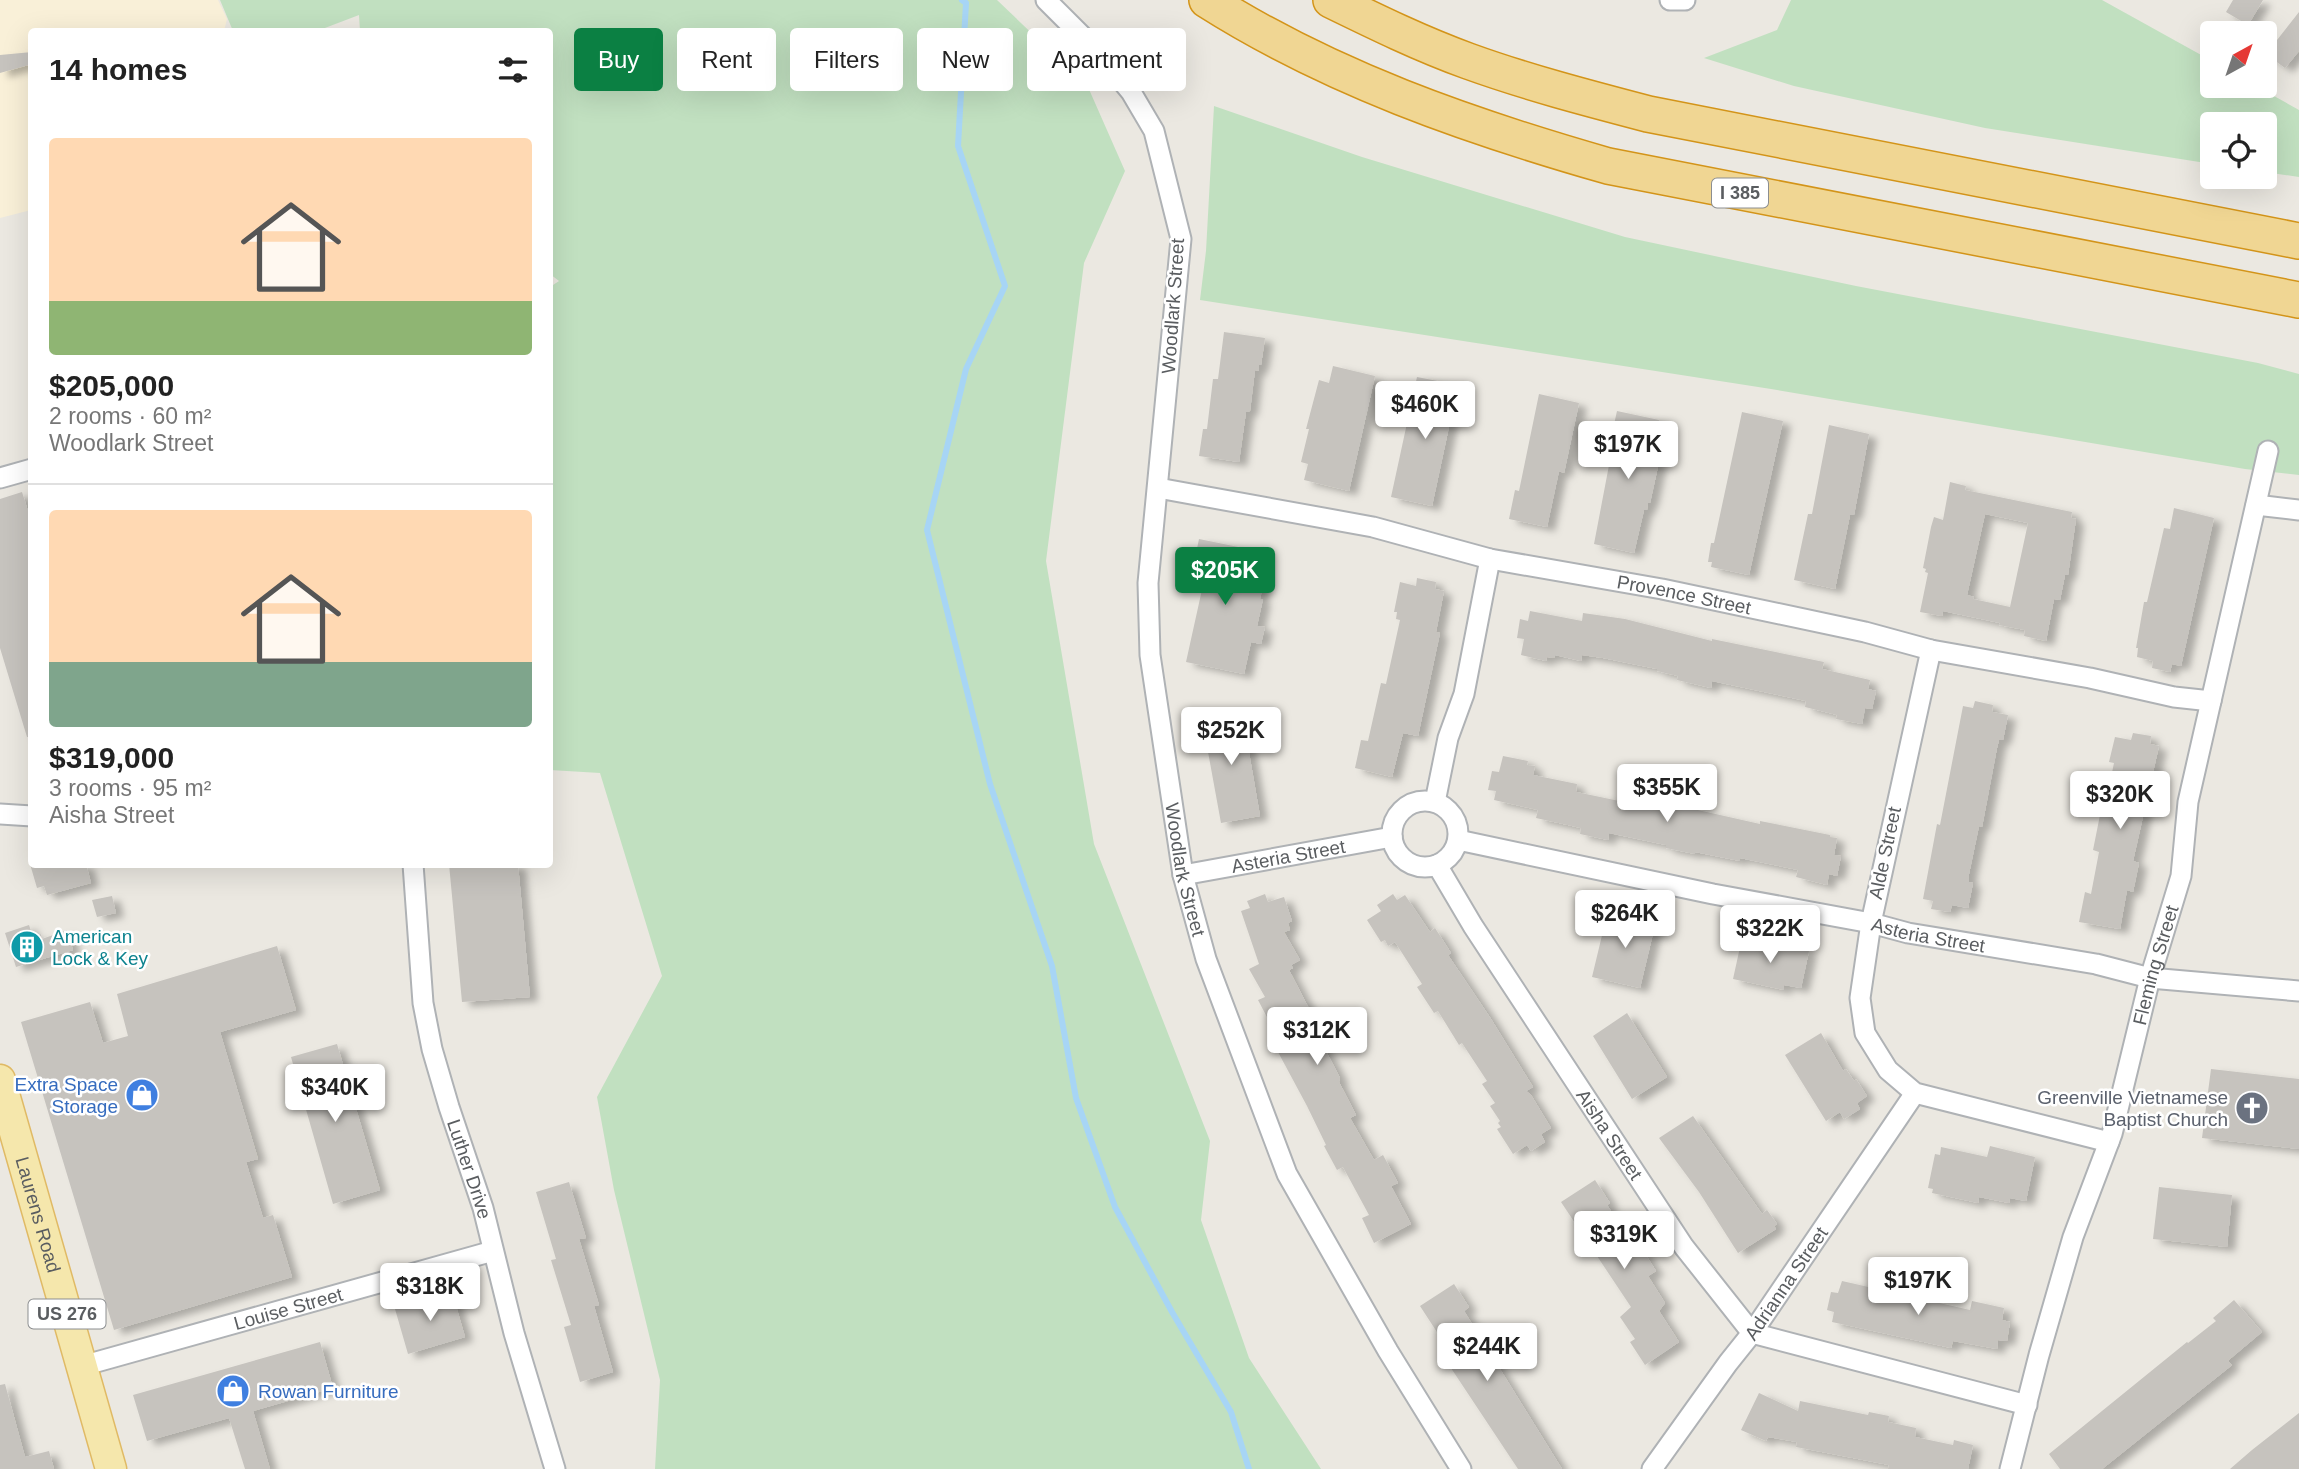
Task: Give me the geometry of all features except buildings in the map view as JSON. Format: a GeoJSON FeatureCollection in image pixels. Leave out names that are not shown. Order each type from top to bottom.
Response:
{"type":"FeatureCollection","features":[{"type":"Feature","properties":{"kind":"highway","name":"I 385"},"geometry":{"type":"LineString","coordinates":[[1207,0],[1230,15],[1335,69],[1434,111],[1523,142],[1608,166],[2299,300]]}},
{"type":"Feature","properties":{"kind":"highway"},"geometry":{"type":"LineString","coordinates":[[1331,0],[1396,32],[1467,61],[1555,90],[1648,114],[2299,241]]}},
{"type":"Feature","properties":{"kind":"main road","name":"Laurens Road"},"geometry":{"type":"LineString","coordinates":[[0,1080],[10,1149],[82,1366],[111,1469]]}},
{"type":"Feature","properties":{"kind":"street","name":"Woodlark Street"},"geometry":{"type":"LineString","coordinates":[[1045,0],[1100,54],[1131,92],[1154,131],[1181,239],[1148,583],[1150,655],[1183,875],[1206,959],[1287,1174],[1388,1351],[1461,1469]]}},
{"type":"Feature","properties":{"kind":"street"},"geometry":{"type":"LineString","coordinates":[[1670,0],[1685,0]]}},
{"type":"Feature","properties":{"kind":"street","name":"Fleming Street"},"geometry":{"type":"LineString","coordinates":[[2010,1469],[2073,1237],[2109,1142],[2150,978],[2180,877],[2188,802],[2268,452]]}},
{"type":"Feature","properties":{"kind":"street"},"geometry":{"type":"LineString","coordinates":[[0,478],[28,470]]}},
{"type":"Feature","properties":{"kind":"street","name":"Provence Street"},"geometry":{"type":"LineString","coordinates":[[1158,488],[1373,527],[1490,559],[1676,592],[1865,632],[1931,650],[2090,678],[2174,697],[2211,701]]}},
{"type":"Feature","properties":{"kind":"street"},"geometry":{"type":"LineString","coordinates":[[2256,505],[2299,510]]}},
{"type":"Feature","properties":{"kind":"street"},"geometry":{"type":"LineString","coordinates":[[1434,802],[1448,738],[1464,694],[1490,559]]}},
{"type":"Feature","properties":{"kind":"street","name":"Alde Street"},"geometry":{"type":"LineString","coordinates":[[1931,650],[1871,923],[1860,998],[1865,1033],[1888,1070],[1915,1093],[2109,1142]]}},
{"type":"Feature","properties":{"kind":"street"},"geometry":{"type":"LineString","coordinates":[[1434,802],[1452,814],[1459,831],[1458,840],[1451,855],[1437,865],[1420,866],[1404,860],[1395,848],[1392,837],[1394,824],[1400,813],[1411,804],[1434,802]]}},
{"type":"Feature","properties":{"kind":"street"},"geometry":{"type":"LineString","coordinates":[[0,814],[28,816]]}},
{"type":"Feature","properties":{"kind":"street","name":"Asteria Street"},"geometry":{"type":"LineString","coordinates":[[1183,875],[1392,837]]}},
{"type":"Feature","properties":{"kind":"street","name":"Asteria Street"},"geometry":{"type":"LineString","coordinates":[[1458,840],[1713,894],[1871,923],[1908,933],[2096,964],[2150,978],[2299,991]]}},
{"type":"Feature","properties":{"kind":"street","name":"Aisha Street"},"geometry":{"type":"LineString","coordinates":[[1437,865],[1473,926],[1684,1247],[1752,1333]]}},
{"type":"Feature","properties":{"kind":"street","name":"Luther Drive"},"geometry":{"type":"LineString","coordinates":[[413,868],[423,1003],[432,1049],[483,1209],[555,1469]]}},
{"type":"Feature","properties":{"kind":"street","name":"Adrianna Street"},"geometry":{"type":"LineString","coordinates":[[1652,1469],[1752,1333],[1915,1093]]}},
{"type":"Feature","properties":{"kind":"street","name":"Louise Street"},"geometry":{"type":"LineString","coordinates":[[82,1366],[493,1251]]}},
{"type":"Feature","properties":{"kind":"street"},"geometry":{"type":"LineString","coordinates":[[1752,1333],[2027,1405]]}},
{"type":"Feature","properties":{"kind":"shaded area"},"geometry":{"type":"Polygon","coordinates":[[[0,0],[218,0],[227,19],[225,28],[28,28],[28,211],[0,218],[0,0]]]}},
{"type":"Feature","properties":{"kind":"green space"},"geometry":{"type":"Polygon","coordinates":[[[220,0],[997,0],[1027,29],[1027,91],[1090,91],[1125,171],[1084,263],[1046,561],[1094,844],[1210,1141],[1201,1220],[1249,1358],[1321,1469],[655,1469],[660,1380],[614,1190],[597,1097],[662,976],[600,773],[553,770],[553,285],[559,281],[553,276],[553,28],[360,28],[359,15],[325,28],[232,28],[220,0]]]}},
{"type":"Feature","properties":{"kind":"green space"},"geometry":{"type":"Polygon","coordinates":[[[1791,0],[2102,0],[2200,54],[2200,98],[2277,98],[2299,110],[2299,177],[2277,174],[2277,112],[2200,112],[2200,162],[1985,128],[1794,86],[1704,58],[1777,30],[1791,0]]]}},
{"type":"Feature","properties":{"kind":"green space"},"geometry":{"type":"Polygon","coordinates":[[[1214,106],[1362,157],[1625,237],[1856,286],[2258,363],[2299,374],[2299,475],[2245,469],[1771,389],[1200,300],[1206,251],[1214,106]]]}},
{"type":"Feature","properties":{"kind":"waterway"},"geometry":{"type":"LineString","coordinates":[[962,0],[966,3],[958,146],[1005,286],[966,369],[927,530],[990,784],[1052,966],[1076,1098],[1115,1207],[1172,1312],[1231,1412],[1249,1469]]}},
{"type":"Feature","properties":{"kind":"place","name":"American Lock & Key"},"geometry":{"type":"Point","coordinates":[27,947]}},
{"type":"Feature","properties":{"kind":"place","name":"Extra Space Storage"},"geometry":{"type":"Point","coordinates":[142,1095]}},
{"type":"Feature","properties":{"kind":"place","name":"Greenville Vietnamese Baptist Church"},"geometry":{"type":"Point","coordinates":[2252,1108]}},
{"type":"Feature","properties":{"kind":"place","name":"Rowan Furniture"},"geometry":{"type":"Point","coordinates":[233,1391]}}]}
